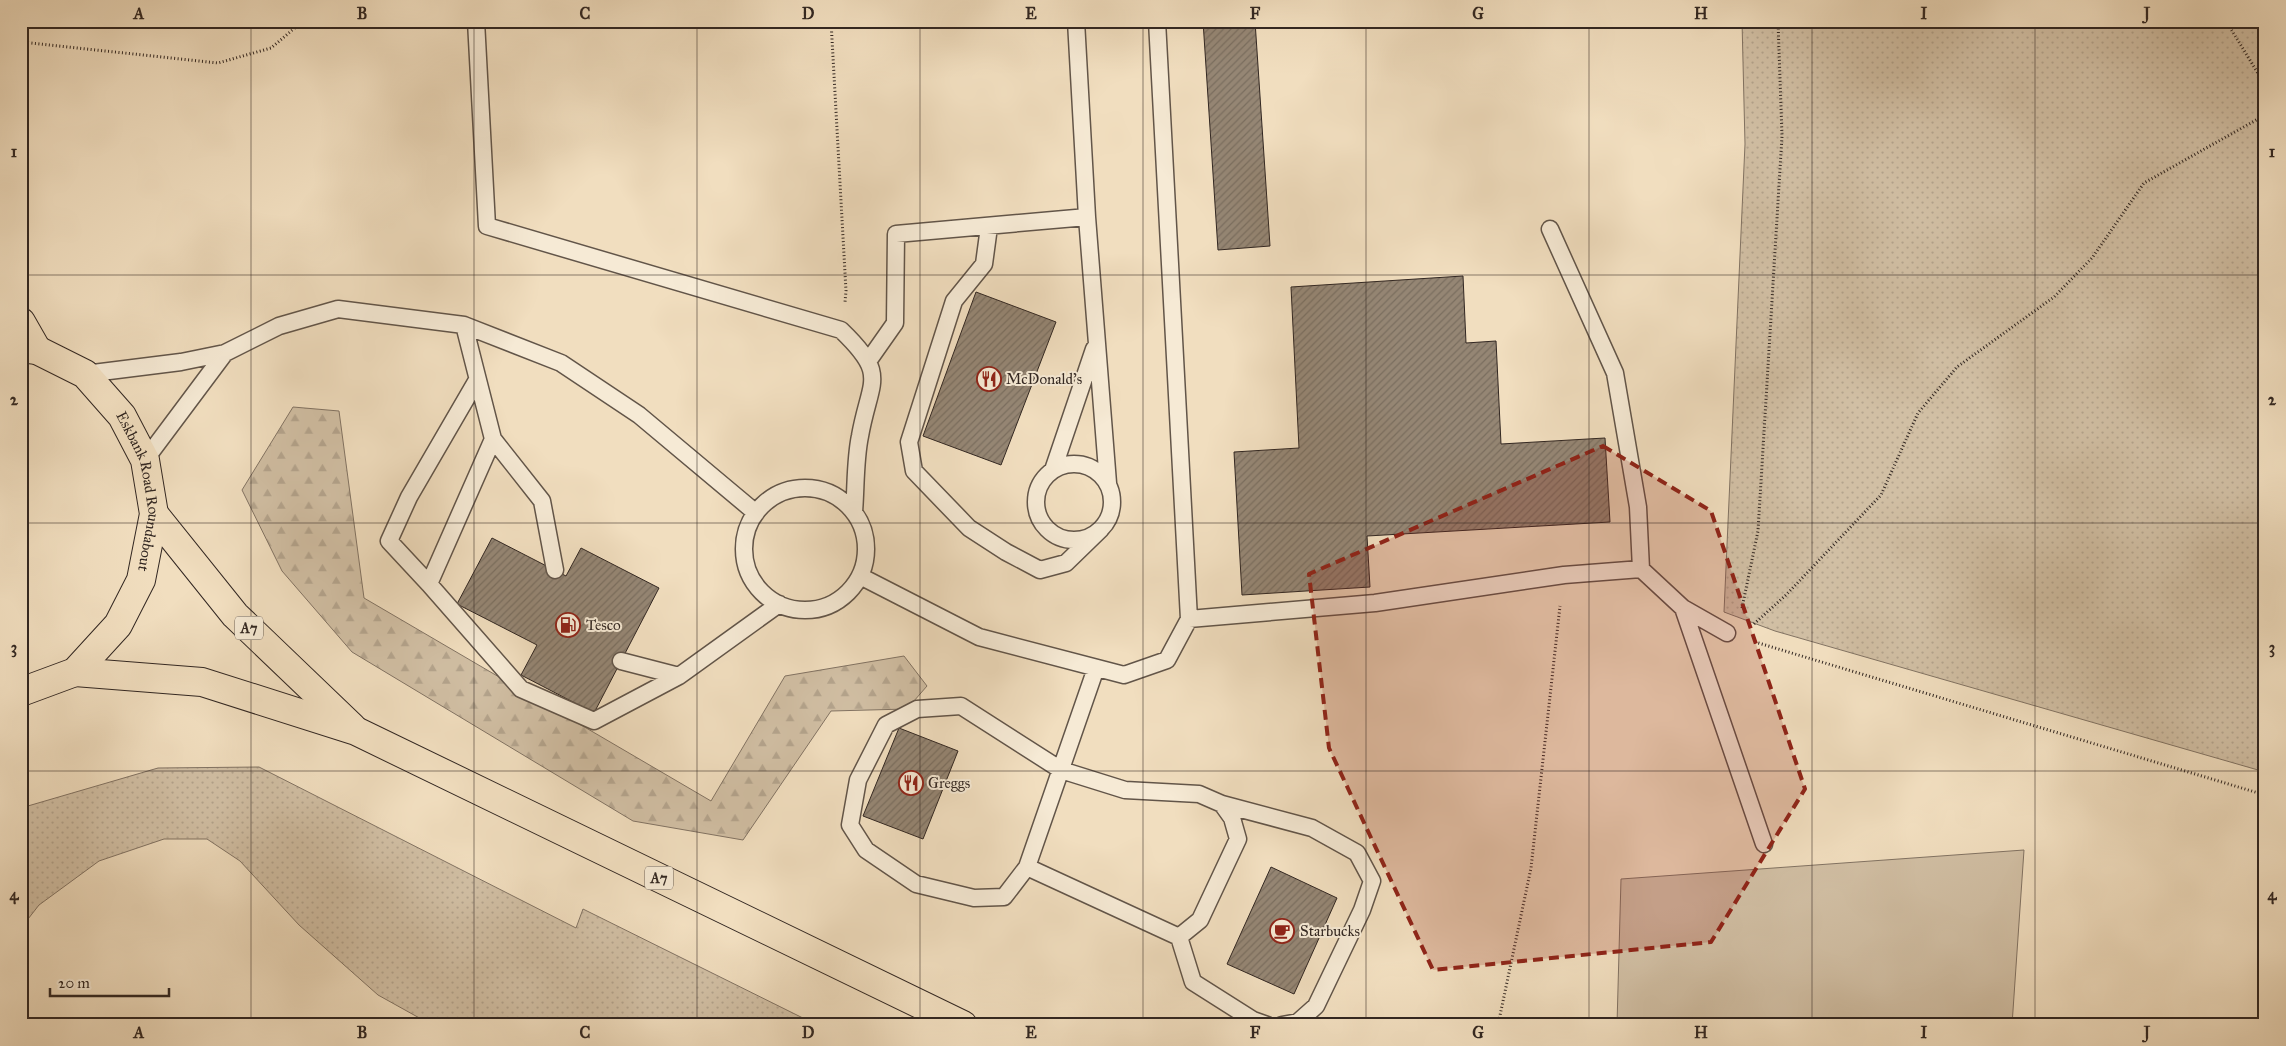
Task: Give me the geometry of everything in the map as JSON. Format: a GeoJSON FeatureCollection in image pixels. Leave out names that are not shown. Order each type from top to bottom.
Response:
{"type":"FeatureCollection","features":[{"type":"Feature","properties":{"kind":"main road"},"geometry":{"type":"LineString","coordinates":[[21,322],[29,349]]}},
{"type":"Feature","properties":{"kind":"main road","name":"Eskbank Road Roundabout"},"geometry":{"type":"LineString","coordinates":[[21,692],[75,672],[118,624],[141,580],[154,514],[144,460],[122,416],[84,374],[29,349]]}},
{"type":"Feature","properties":{"kind":"main road","name":"A7"},"geometry":{"type":"LineString","coordinates":[[154,514],[235,615],[356,731]]}},
{"type":"Feature","properties":{"kind":"main road","name":"A7"},"geometry":{"type":"LineString","coordinates":[[75,672],[202,682],[356,731],[963,1025]]}},
{"type":"Feature","properties":{"kind":"lane"},"geometry":{"type":"LineString","coordinates":[[476,21],[487,226],[841,330],[868,360],[874,382],[860,436],[854,512]]}},
{"type":"Feature","properties":{"kind":"lane"},"geometry":{"type":"LineString","coordinates":[[989,227],[984,264],[954,301],[909,442],[914,471],[969,528],[1006,552],[1040,570],[1066,563],[1101,529],[1108,519],[1112,507],[1112,495],[1108,483],[1087,217],[1076,21]]}},
{"type":"Feature","properties":{"kind":"lane"},"geometry":{"type":"LineString","coordinates":[[860,576],[979,637],[1124,675],[1167,660],[1189,619],[1157,21]]}},
{"type":"Feature","properties":{"kind":"lane"},"geometry":{"type":"LineString","coordinates":[[868,360],[895,322],[896,234],[1087,217]]}},
{"type":"Feature","properties":{"kind":"lane"},"geometry":{"type":"LineString","coordinates":[[1550,230],[1615,373],[1638,507],[1641,569],[1683,608],[1733,635]]}},
{"type":"Feature","properties":{"kind":"lane"},"geometry":{"type":"LineString","coordinates":[[84,374],[182,362],[225,353],[279,326],[338,309],[464,325],[561,364],[640,415],[756,513]]}},
{"type":"Feature","properties":{"kind":"lane"},"geometry":{"type":"LineString","coordinates":[[464,325],[492,440],[542,501],[555,570]]}},
{"type":"Feature","properties":{"kind":"lane"},"geometry":{"type":"LineString","coordinates":[[1053,470],[1097,342]]}},
{"type":"Feature","properties":{"kind":"lane"},"geometry":{"type":"LineString","coordinates":[[144,460],[225,353]]}},
{"type":"Feature","properties":{"kind":"lane"},"geometry":{"type":"LineString","coordinates":[[477,380],[409,496],[389,541],[521,689],[594,721],[679,676],[779,604]]}},
{"type":"Feature","properties":{"kind":"lane"},"geometry":{"type":"LineString","coordinates":[[429,584],[492,440]]}},
{"type":"Feature","properties":{"kind":"lane"},"geometry":{"type":"LineString","coordinates":[[1101,529],[1091,536],[1079,540],[1066,539],[1054,535],[1039,516],[1036,503],[1038,490],[1044,479],[1053,470],[1064,465],[1083,465],[1100,473],[1108,483]]}},
{"type":"Feature","properties":{"kind":"lane"},"geometry":{"type":"LineString","coordinates":[[804,488],[823,491],[840,499],[854,512],[862,526],[866,543],[865,560],[860,576],[849,592],[834,603],[823,607],[797,609],[779,604],[764,594],[753,581],[746,564],[744,546],[747,529],[756,513],[769,500],[786,491],[804,488]]}},
{"type":"Feature","properties":{"kind":"lane"},"geometry":{"type":"LineString","coordinates":[[1189,619],[1376,603],[1564,575],[1641,569]]}},
{"type":"Feature","properties":{"kind":"lane"},"geometry":{"type":"LineString","coordinates":[[1683,608],[1764,844]]}},
{"type":"Feature","properties":{"kind":"lane"},"geometry":{"type":"LineString","coordinates":[[621,661],[679,676]]}},
{"type":"Feature","properties":{"kind":"lane"},"geometry":{"type":"LineString","coordinates":[[1096,668],[1061,770],[1027,867],[1004,897],[974,898],[916,884],[866,850],[850,825],[858,780],[886,725],[918,709],[961,706],[1061,770],[1125,790],[1199,794],[1222,804],[1312,828],[1357,853],[1372,881],[1362,910],[1316,1006],[1298,1022],[1282,1025]]}},
{"type":"Feature","properties":{"kind":"lane"},"geometry":{"type":"LineString","coordinates":[[1179,937],[1200,920],[1238,839],[1232,818],[1222,804]]}},
{"type":"Feature","properties":{"kind":"lane"},"geometry":{"type":"LineString","coordinates":[[1027,867],[1179,937],[1193,982],[1253,1020],[1267,1025]]}},
{"type":"Feature","properties":{"kind":"path"},"geometry":{"type":"LineString","coordinates":[[21,42],[218,63],[271,48],[303,21]]}},
{"type":"Feature","properties":{"kind":"path"},"geometry":{"type":"LineString","coordinates":[[831,21],[846,291],[841,330]]}},
{"type":"Feature","properties":{"kind":"path"},"geometry":{"type":"LineString","coordinates":[[1733,635],[1741,614],[1758,531],[1782,136],[1778,21]]}},
{"type":"Feature","properties":{"kind":"path"},"geometry":{"type":"LineString","coordinates":[[2226,21],[2259,75],[2265,72]]}},
{"type":"Feature","properties":{"kind":"path"},"geometry":{"type":"LineString","coordinates":[[1733,635],[1786,595],[1881,495],[1918,413],[1957,367],[2054,297],[2092,258],[2144,183],[2265,115]]}},
{"type":"Feature","properties":{"kind":"path"},"geometry":{"type":"LineString","coordinates":[[1498,1025],[1531,868],[1564,575]]}},
{"type":"Feature","properties":{"kind":"path"},"geometry":{"type":"LineString","coordinates":[[1733,635],[2265,794]]}},
{"type":"Feature","properties":{"kind":"highlighted area"},"geometry":{"type":"Polygon","coordinates":[[[1603,446],[1711,511],[1805,789],[1711,942],[1433,970],[1329,748],[1309,574],[1603,446]]]}},
{"type":"Feature","properties":{"kind":"green space"},"geometry":{"type":"Polygon","coordinates":[[[1742,21],[2265,21],[2265,772],[1775,631],[1724,612],[1745,144],[1742,21]]]}},
{"type":"Feature","properties":{"kind":"green space"},"geometry":{"type":"Polygon","coordinates":[[[293,407],[339,411],[364,598],[711,801],[785,676],[904,656],[927,686],[907,709],[831,711],[743,840],[633,821],[352,652],[282,571],[242,490],[293,407]]]}},
{"type":"Feature","properties":{"kind":"green space"},"geometry":{"type":"Polygon","coordinates":[[[259,767],[576,928],[583,909],[817,1025],[432,1025],[378,995],[299,925],[240,861],[207,839],[164,839],[99,861],[39,905],[21,928],[21,808],[158,768],[259,767]]]}},
{"type":"Feature","properties":{"kind":"green space"},"geometry":{"type":"Polygon","coordinates":[[[2024,850],[2012,1025],[1617,1025],[1621,879],[2024,850]]]}},
{"type":"Feature","properties":{"kind":"building"},"geometry":{"type":"Polygon","coordinates":[[[1203,21],[1255,21],[1270,246],[1218,250],[1203,21]]]}},
{"type":"Feature","properties":{"kind":"building"},"geometry":{"type":"Polygon","coordinates":[[[1463,276],[1466,343],[1496,341],[1501,444],[1605,438],[1610,522],[1367,536],[1370,587],[1242,595],[1234,452],[1299,448],[1291,287],[1463,276]]]}},
{"type":"Feature","properties":{"kind":"building","name":"McDonald's"},"geometry":{"type":"Polygon","coordinates":[[[976,292],[1056,322],[1001,465],[923,436],[976,292]]]}},
{"type":"Feature","properties":{"kind":"building","name":"Tesco"},"geometry":{"type":"Polygon","coordinates":[[[492,538],[566,576],[581,548],[659,588],[594,713],[521,675],[537,645],[457,604],[492,538]]]}},
{"type":"Feature","properties":{"kind":"building","name":"Greggs"},"geometry":{"type":"Polygon","coordinates":[[[899,728],[958,751],[923,839],[863,816],[899,728]]]}},
{"type":"Feature","properties":{"kind":"building","name":"Starbucks"},"geometry":{"type":"Polygon","coordinates":[[[1271,867],[1337,898],[1294,994],[1227,964],[1271,867]]]}},
{"type":"Feature","properties":{"kind":"place","name":"McDonald's"},"geometry":{"type":"Point","coordinates":[989,379]}},
{"type":"Feature","properties":{"kind":"place","name":"Tesco"},"geometry":{"type":"Point","coordinates":[568,625]}},
{"type":"Feature","properties":{"kind":"place","name":"Greggs"},"geometry":{"type":"Point","coordinates":[911,783]}},
{"type":"Feature","properties":{"kind":"place","name":"Starbucks"},"geometry":{"type":"Point","coordinates":[1282,931]}}]}
